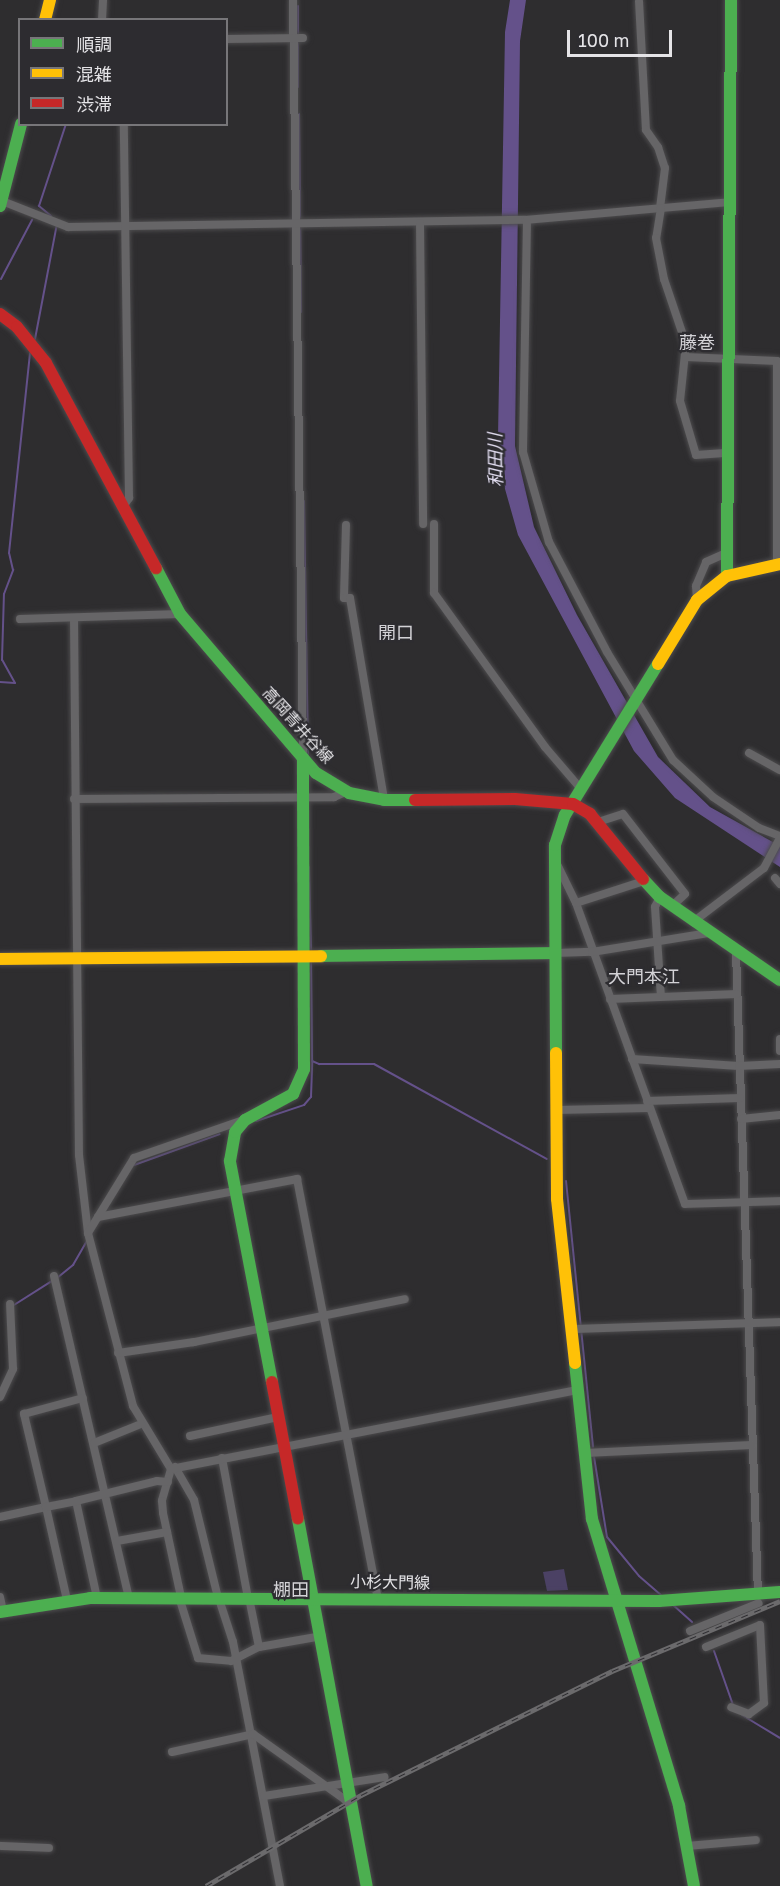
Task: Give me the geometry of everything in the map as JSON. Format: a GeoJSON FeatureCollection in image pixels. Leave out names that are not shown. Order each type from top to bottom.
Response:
{"type":"FeatureCollection","features":[{"type":"Feature","properties":{"kind":"street"},"geometry":{"type":"LineString","coordinates":[[46,18],[50,0]]}},
{"type":"Feature","properties":{"kind":"street"},"geometry":{"type":"LineString","coordinates":[[102,18],[103,0]]}},
{"type":"Feature","properties":{"kind":"street"},"geometry":{"type":"LineString","coordinates":[[88,1233],[134,1158],[245,1120],[281,1102],[299,1084],[304,1069],[303,758],[293,0]]}},
{"type":"Feature","properties":{"kind":"street"},"geometry":{"type":"LineString","coordinates":[[727,576],[731,0]]}},
{"type":"Feature","properties":{"kind":"street"},"geometry":{"type":"LineString","coordinates":[[639,1],[646,130],[658,147],[665,168],[656,238],[664,279],[685,335],[686,357],[680,401],[696,455],[728,453]]}},
{"type":"Feature","properties":{"kind":"street"},"geometry":{"type":"LineString","coordinates":[[228,39],[303,38]]}},
{"type":"Feature","properties":{"kind":"street"},"geometry":{"type":"LineString","coordinates":[[20,126],[5,175],[1,204],[68,227],[526,220],[729,202]]}},
{"type":"Feature","properties":{"kind":"street"},"geometry":{"type":"LineString","coordinates":[[123,507],[129,498],[124,126]]}},
{"type":"Feature","properties":{"kind":"street"},"geometry":{"type":"LineString","coordinates":[[526,220],[523,424],[528,476],[549,542],[660,744],[691,777],[740,816],[780,837],[764,868],[693,922]]}},
{"type":"Feature","properties":{"kind":"street"},"geometry":{"type":"LineString","coordinates":[[420,223],[423,524]]}},
{"type":"Feature","properties":{"kind":"street","name":"高岡青井谷線"},"geometry":{"type":"LineString","coordinates":[[0,314],[17,327],[46,363],[180,614],[303,758],[323,778],[346,792],[384,800],[515,799],[573,804]]}},
{"type":"Feature","properties":{"kind":"street"},"geometry":{"type":"LineString","coordinates":[[686,357],[772,360],[779,365],[778,562],[727,576],[697,600],[581,789],[560,829],[555,860],[555,953],[557,1199],[591,1519],[613,1601],[679,1806],[694,1886]]}},
{"type":"Feature","properties":{"kind":"street"},"geometry":{"type":"LineString","coordinates":[[434,524],[434,593],[545,747],[581,789]]}},
{"type":"Feature","properties":{"kind":"street"},"geometry":{"type":"LineString","coordinates":[[346,525],[344,598],[350,598],[384,800]]}},
{"type":"Feature","properties":{"kind":"street"},"geometry":{"type":"LineString","coordinates":[[697,600],[696,586],[706,562],[728,552]]}},
{"type":"Feature","properties":{"kind":"street"},"geometry":{"type":"LineString","coordinates":[[20,619],[180,614]]}},
{"type":"Feature","properties":{"kind":"street"},"geometry":{"type":"LineString","coordinates":[[74,618],[79,1155],[88,1233],[118,1353],[141,1424],[195,1500],[236,1659],[280,1886]]}},
{"type":"Feature","properties":{"kind":"street"},"geometry":{"type":"LineString","coordinates":[[749,753],[780,770]]}},
{"type":"Feature","properties":{"kind":"street"},"geometry":{"type":"LineString","coordinates":[[74,799],[334,797],[346,792]]}},
{"type":"Feature","properties":{"kind":"street"},"geometry":{"type":"LineString","coordinates":[[573,804],[598,822],[644,881],[660,897],[708,933],[780,980]]}},
{"type":"Feature","properties":{"kind":"street"},"geometry":{"type":"LineString","coordinates":[[598,822],[622,814],[685,894],[672,906]]}},
{"type":"Feature","properties":{"kind":"street"},"geometry":{"type":"LineString","coordinates":[[555,860],[576,903],[685,1204],[780,1201]]}},
{"type":"Feature","properties":{"kind":"street"},"geometry":{"type":"LineString","coordinates":[[576,903],[644,881]]}},
{"type":"Feature","properties":{"kind":"street"},"geometry":{"type":"LineString","coordinates":[[660,897],[655,907],[660,941],[661,997]]}},
{"type":"Feature","properties":{"kind":"street"},"geometry":{"type":"LineString","coordinates":[[0,958],[592,952],[708,933]]}},
{"type":"Feature","properties":{"kind":"street"},"geometry":{"type":"LineString","coordinates":[[690,1631],[759,1599],[736,952]]}},
{"type":"Feature","properties":{"kind":"street"},"geometry":{"type":"LineString","coordinates":[[610,999],[737,994]]}},
{"type":"Feature","properties":{"kind":"street"},"geometry":{"type":"LineString","coordinates":[[780,1039],[780,1051]]}},
{"type":"Feature","properties":{"kind":"street"},"geometry":{"type":"LineString","coordinates":[[632,1059],[739,1066],[780,1064]]}},
{"type":"Feature","properties":{"kind":"street"},"geometry":{"type":"LineString","coordinates":[[556,1110],[740,1098]]}},
{"type":"Feature","properties":{"kind":"street"},"geometry":{"type":"LineString","coordinates":[[741,1119],[780,1115]]}},
{"type":"Feature","properties":{"kind":"street"},"geometry":{"type":"LineString","coordinates":[[245,1120],[235,1132],[231,1146],[234,1191],[315,1597],[367,1886]]}},
{"type":"Feature","properties":{"kind":"street"},"geometry":{"type":"LineString","coordinates":[[98,1217],[297,1179],[378,1599]]}},
{"type":"Feature","properties":{"kind":"street"},"geometry":{"type":"LineString","coordinates":[[54,1276],[129,1598]]}},
{"type":"Feature","properties":{"kind":"street"},"geometry":{"type":"LineString","coordinates":[[118,1353],[323,1317],[405,1299]]}},
{"type":"Feature","properties":{"kind":"street"},"geometry":{"type":"LineString","coordinates":[[0,1397],[13,1369],[10,1304]]}},
{"type":"Feature","properties":{"kind":"street"},"geometry":{"type":"LineString","coordinates":[[571,1329],[780,1322]]}},
{"type":"Feature","properties":{"kind":"street"},"geometry":{"type":"LineString","coordinates":[[173,1468],[577,1390]]}},
{"type":"Feature","properties":{"kind":"street"},"geometry":{"type":"LineString","coordinates":[[67,1600],[24,1414],[83,1398]]}},
{"type":"Feature","properties":{"kind":"street"},"geometry":{"type":"LineString","coordinates":[[190,1436],[278,1417]]}},
{"type":"Feature","properties":{"kind":"street"},"geometry":{"type":"LineString","coordinates":[[94,1443],[141,1424]]}},
{"type":"Feature","properties":{"kind":"street"},"geometry":{"type":"LineString","coordinates":[[584,1453],[753,1445]]}},
{"type":"Feature","properties":{"kind":"street"},"geometry":{"type":"LineString","coordinates":[[222,1458],[259,1647]]}},
{"type":"Feature","properties":{"kind":"street"},"geometry":{"type":"LineString","coordinates":[[173,1468],[162,1501],[180,1597],[198,1658],[236,1659],[259,1647],[322,1635]]}},
{"type":"Feature","properties":{"kind":"street"},"geometry":{"type":"LineString","coordinates":[[0,1517],[157,1481],[168,1482]]}},
{"type":"Feature","properties":{"kind":"street"},"geometry":{"type":"LineString","coordinates":[[75,1501],[97,1598]]}},
{"type":"Feature","properties":{"kind":"street"},"geometry":{"type":"LineString","coordinates":[[117,1541],[167,1532]]}},
{"type":"Feature","properties":{"kind":"street","name":"小杉大門線"},"geometry":{"type":"LineString","coordinates":[[2,1612],[67,1600],[97,1598],[315,1597],[613,1601],[759,1599],[780,1592]]}},
{"type":"Feature","properties":{"kind":"street"},"geometry":{"type":"LineString","coordinates":[[0,1598],[2,1612]]}},
{"type":"Feature","properties":{"kind":"street"},"geometry":{"type":"LineString","coordinates":[[706,1647],[760,1625],[764,1703],[749,1714],[731,1707]]}},
{"type":"Feature","properties":{"kind":"street"},"geometry":{"type":"LineString","coordinates":[[172,1752],[252,1734],[344,1799],[350,1796]]}},
{"type":"Feature","properties":{"kind":"street"},"geometry":{"type":"LineString","coordinates":[[264,1796],[348,1780],[385,1777]]}},
{"type":"Feature","properties":{"kind":"street"},"geometry":{"type":"LineString","coordinates":[[688,1846],[756,1840]]}},
{"type":"Feature","properties":{"kind":"street"},"geometry":{"type":"LineString","coordinates":[[0,1846],[49,1848]]}},
{"type":"Feature","properties":{"kind":"shaded area"},"geometry":{"type":"Polygon","coordinates":[[[510,0],[526,0],[520,41],[515,446],[534,527],[577,615],[658,757],[710,807],[780,846],[780,867],[675,798],[634,751],[518,535],[505,489],[498,437],[505,32],[510,0]]]}},
{"type":"Feature","properties":{"kind":"shaded area"},"geometry":{"type":"Polygon","coordinates":[[[564,1569],[568,1590],[547,1591],[543,1572],[564,1569]]]}},
{"type":"Feature","properties":{"kind":"waterway"},"geometry":{"type":"LineString","coordinates":[[298,6],[298,36]]}},
{"type":"Feature","properties":{"kind":"waterway"},"geometry":{"type":"LineString","coordinates":[[298,42],[298,87]]}},
{"type":"Feature","properties":{"kind":"waterway"},"geometry":{"type":"LineString","coordinates":[[299,114],[301,312]]}},
{"type":"Feature","properties":{"kind":"waterway"},"geometry":{"type":"LineString","coordinates":[[51,216],[39,206],[65,126]]}},
{"type":"Feature","properties":{"kind":"waterway"},"geometry":{"type":"LineString","coordinates":[[1,279],[32,220]]}},
{"type":"Feature","properties":{"kind":"waterway"},"geometry":{"type":"LineString","coordinates":[[35,339],[57,224]]}},
{"type":"Feature","properties":{"kind":"waterway"},"geometry":{"type":"LineString","coordinates":[[15,683],[2,660],[4,594],[13,570],[9,553],[30,353]]}},
{"type":"Feature","properties":{"kind":"waterway"},"geometry":{"type":"LineString","coordinates":[[304,501],[308,756]]}},
{"type":"Feature","properties":{"kind":"waterway"},"geometry":{"type":"LineString","coordinates":[[0,682],[15,683]]}},
{"type":"Feature","properties":{"kind":"waterway"},"geometry":{"type":"LineString","coordinates":[[309,867],[311,951]]}},
{"type":"Feature","properties":{"kind":"waterway"},"geometry":{"type":"LineString","coordinates":[[311,960],[312,1061],[319,1064],[374,1064],[547,1159]]}},
{"type":"Feature","properties":{"kind":"waterway"},"geometry":{"type":"LineString","coordinates":[[256,1121],[304,1105],[311,1097],[312,1061]]}},
{"type":"Feature","properties":{"kind":"waterway"},"geometry":{"type":"LineString","coordinates":[[134,1165],[220,1134]]}},
{"type":"Feature","properties":{"kind":"waterway"},"geometry":{"type":"LineString","coordinates":[[566,1181],[593,1447]]}},
{"type":"Feature","properties":{"kind":"waterway"},"geometry":{"type":"LineString","coordinates":[[57,1278],[73,1265],[87,1241]]}},
{"type":"Feature","properties":{"kind":"waterway"},"geometry":{"type":"LineString","coordinates":[[14,1305],[52,1281]]}},
{"type":"Feature","properties":{"kind":"waterway"},"geometry":{"type":"LineString","coordinates":[[594,1457],[607,1537],[639,1576],[661,1595]]}},
{"type":"Feature","properties":{"kind":"waterway"},"geometry":{"type":"LineString","coordinates":[[672,1604],[692,1622]]}},
{"type":"Feature","properties":{"kind":"waterway"},"geometry":{"type":"LineString","coordinates":[[714,1651],[733,1705]]}},
{"type":"Feature","properties":{"kind":"waterway"},"geometry":{"type":"LineString","coordinates":[[742,1715],[780,1738]]}},
{"type":"Feature","properties":{"kind":"railway"},"geometry":{"type":"LineString","coordinates":[[206,1886],[361,1795],[612,1671],[780,1601]]}},
{"type":"Feature","properties":{"kind":"traffic: fast"},"geometry":{"type":"LineString","coordinates":[[727,576],[731,0]]}},
{"type":"Feature","properties":{"kind":"traffic: fast"},"geometry":{"type":"LineString","coordinates":[[0,206],[20,126]]}},
{"type":"Feature","properties":{"kind":"traffic: fast"},"geometry":{"type":"LineString","coordinates":[[156,568],[180,614],[316,773],[349,793],[384,800],[415,800]]}},
{"type":"Feature","properties":{"kind":"traffic: fast"},"geometry":{"type":"LineString","coordinates":[[556,1053],[555,845],[565,815],[658,664]]}},
{"type":"Feature","properties":{"kind":"traffic: fast"},"geometry":{"type":"LineString","coordinates":[[272,1382],[230,1161],[235,1132],[245,1120],[293,1094],[304,1069],[303,758]]}},
{"type":"Feature","properties":{"kind":"traffic: fast"},"geometry":{"type":"LineString","coordinates":[[643,879],[660,897],[780,980]]}},
{"type":"Feature","properties":{"kind":"traffic: fast"},"geometry":{"type":"LineString","coordinates":[[321,956],[555,953]]}},
{"type":"Feature","properties":{"kind":"traffic: fast"},"geometry":{"type":"LineString","coordinates":[[575,1363],[592,1519],[679,1806],[694,1886]]}},
{"type":"Feature","properties":{"kind":"traffic: fast"},"geometry":{"type":"LineString","coordinates":[[298,1519],[367,1886]]}},
{"type":"Feature","properties":{"kind":"traffic: fast"},"geometry":{"type":"LineString","coordinates":[[0,1612],[90,1598],[659,1601],[780,1592]]}},
{"type":"Feature","properties":{"kind":"traffic: slow"},"geometry":{"type":"LineString","coordinates":[[46,18],[50,0]]}},
{"type":"Feature","properties":{"kind":"traffic: slow"},"geometry":{"type":"LineString","coordinates":[[658,664],[697,600],[727,576],[780,564]]}},
{"type":"Feature","properties":{"kind":"traffic: slow"},"geometry":{"type":"LineString","coordinates":[[0,959],[321,956]]}},
{"type":"Feature","properties":{"kind":"traffic: slow"},"geometry":{"type":"LineString","coordinates":[[556,1053],[557,1199],[575,1363]]}},
{"type":"Feature","properties":{"kind":"traffic: jam"},"geometry":{"type":"LineString","coordinates":[[0,314],[17,327],[46,363],[156,568]]}},
{"type":"Feature","properties":{"kind":"traffic: jam"},"geometry":{"type":"LineString","coordinates":[[415,800],[515,799],[573,804],[590,814],[643,879]]}},
{"type":"Feature","properties":{"kind":"traffic: jam"},"geometry":{"type":"LineString","coordinates":[[272,1382],[298,1519]]}},
{"type":"Feature","properties":{"kind":"district","name":"藤巻"},"geometry":{"type":"Point","coordinates":[697,342]}},
{"type":"Feature","properties":{"kind":"district","name":"開口"},"geometry":{"type":"Point","coordinates":[396,632]}},
{"type":"Feature","properties":{"kind":"district","name":"大門本江"},"geometry":{"type":"Point","coordinates":[644,976]}},
{"type":"Feature","properties":{"kind":"district","name":"棚田"},"geometry":{"type":"Point","coordinates":[291,1589]}},
{"type":"Feature","properties":{"kind":"water label","name":"和田川"},"geometry":{"type":"Point","coordinates":[495,460]}}]}
